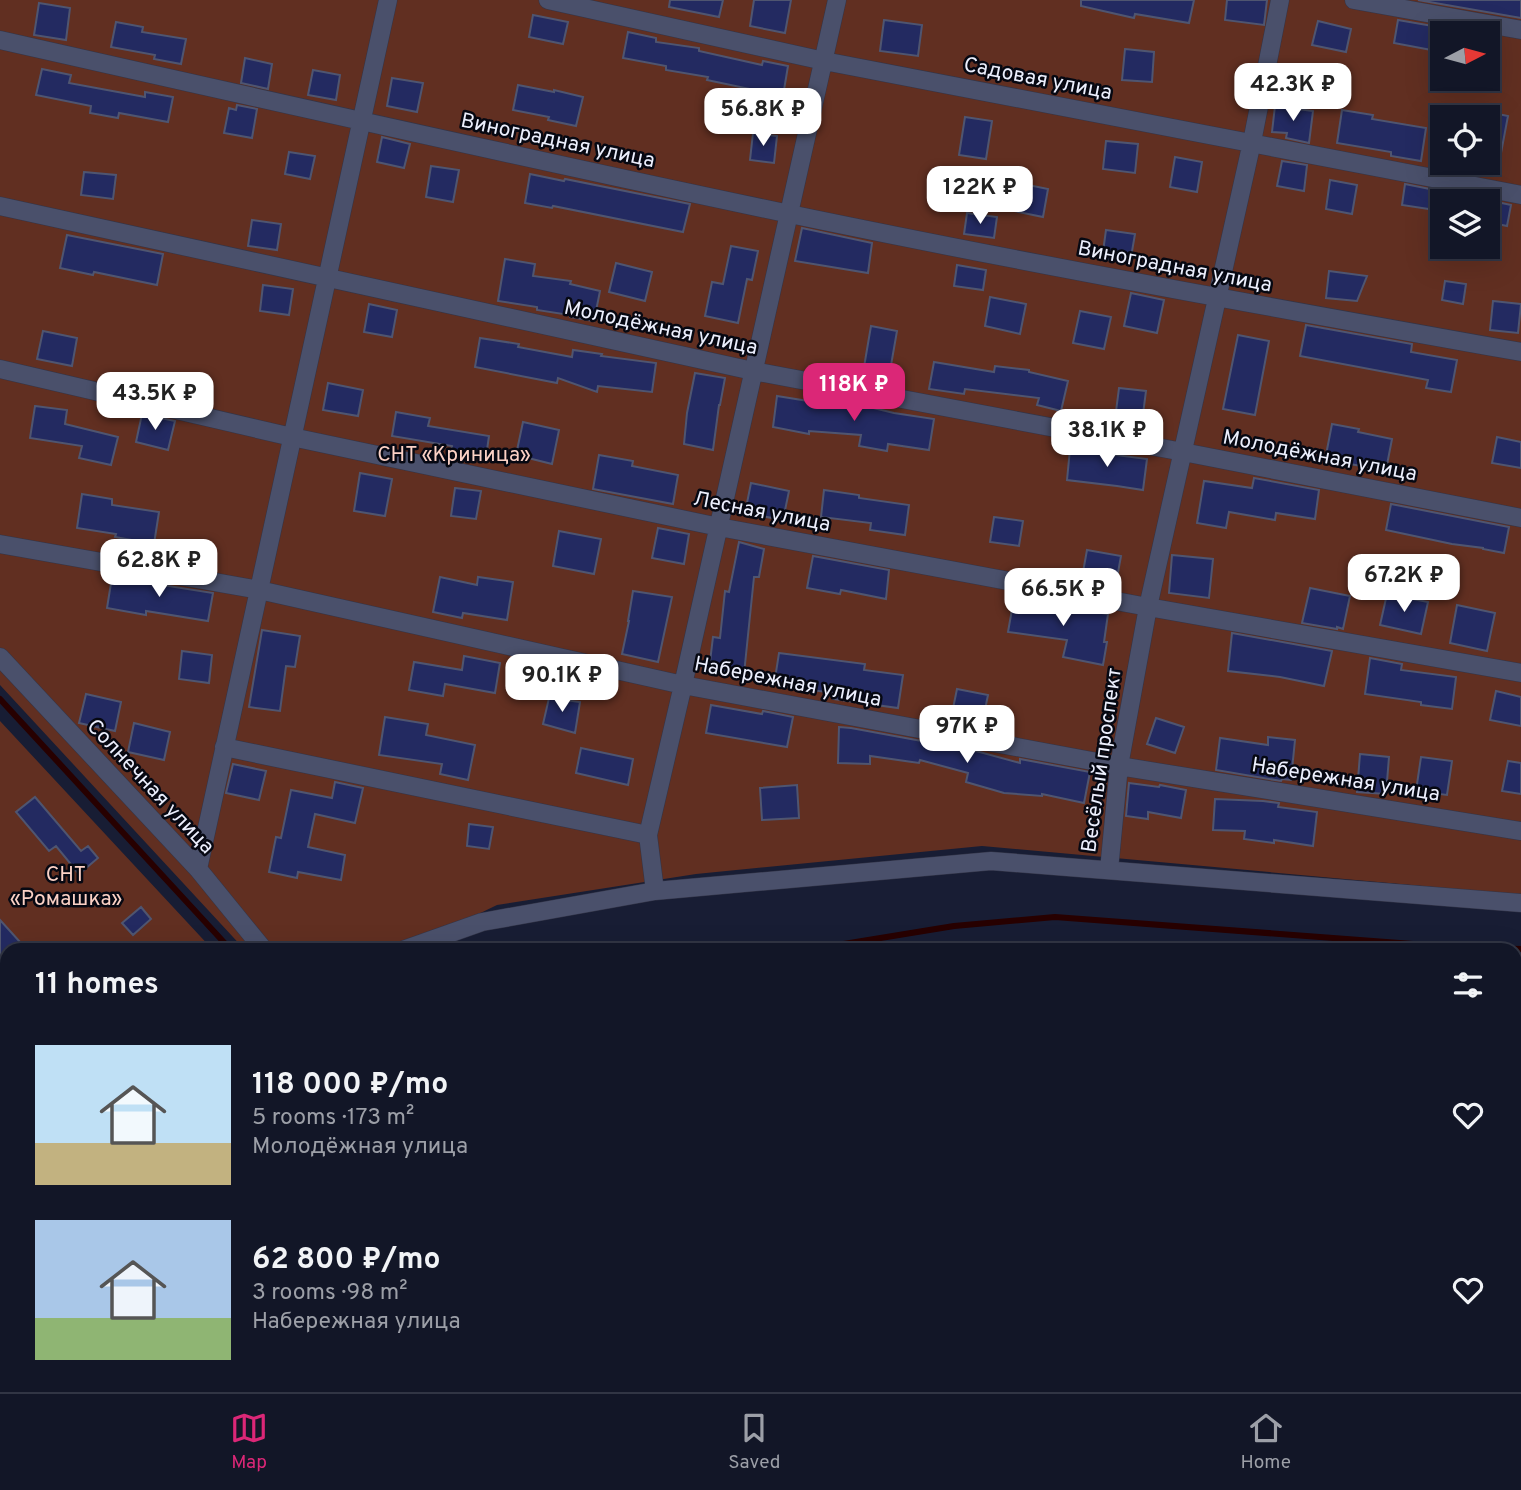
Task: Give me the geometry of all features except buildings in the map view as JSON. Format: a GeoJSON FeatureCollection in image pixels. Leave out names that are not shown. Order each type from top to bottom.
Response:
{"type":"FeatureCollection","features":[{"type":"Feature","properties":{"kind":"street"},"geometry":{"type":"LineString","coordinates":[[198,869],[388,0]]}},
{"type":"Feature","properties":{"kind":"street","name":"Садовая улица"},"geometry":{"type":"LineString","coordinates":[[548,0],[824,61],[1521,195]]}},
{"type":"Feature","properties":{"kind":"street"},"geometry":{"type":"LineString","coordinates":[[655,891],[648,835],[837,0]]}},
{"type":"Feature","properties":{"kind":"street","name":"Весёлый проспект"},"geometry":{"type":"LineString","coordinates":[[1109,870],[1119,766],[1148,607],[1252,142],[1280,0]]}},
{"type":"Feature","properties":{"kind":"street"},"geometry":{"type":"LineString","coordinates":[[1354,0],[1521,30]]}},
{"type":"Feature","properties":{"kind":"street","name":"Виноградная улица"},"geometry":{"type":"LineString","coordinates":[[0,40],[788,214],[1217,298],[1521,352]]}},
{"type":"Feature","properties":{"kind":"street","name":"Молодёжная улица"},"geometry":{"type":"LineString","coordinates":[[0,206],[753,371],[1521,518]]}},
{"type":"Feature","properties":{"kind":"street","name":"Лесная улица"},"geometry":{"type":"LineString","coordinates":[[0,369],[292,437],[719,527],[1521,673]]}},
{"type":"Feature","properties":{"kind":"street","name":"Набережная улица"},"geometry":{"type":"LineString","coordinates":[[0,544],[259,590],[683,685],[1119,766],[1521,831]]}},
{"type":"Feature","properties":{"kind":"street","name":"Солнечная улица"},"geometry":{"type":"LineString","coordinates":[[0,657],[198,869],[258,943]]}},
{"type":"Feature","properties":{"kind":"street"},"geometry":{"type":"LineString","coordinates":[[224,747],[648,835]]}},
{"type":"Feature","properties":{"kind":"street"},"geometry":{"type":"LineString","coordinates":[[423,943],[482,922],[655,891],[991,861],[1521,903]]}},
{"type":"Feature","properties":{"kind":"green space","name":"СНТ «Криница»"},"geometry":{"type":"Polygon","coordinates":[[[0,0],[1521,0],[1521,895],[982,846],[696,874],[497,905],[418,943],[239,943],[0,685],[0,0]]]}},
{"type":"Feature","properties":{"kind":"green space","name":"СНТ «Ромашка»"},"geometry":{"type":"Polygon","coordinates":[[[0,721],[206,943],[0,943],[0,721]]]}},
{"type":"Feature","properties":{"kind":"waterway"},"geometry":{"type":"LineString","coordinates":[[0,699],[225,943]]}},
{"type":"Feature","properties":{"kind":"waterway"},"geometry":{"type":"LineString","coordinates":[[850,943],[954,926],[1055,917],[1400,943]]}}]}
